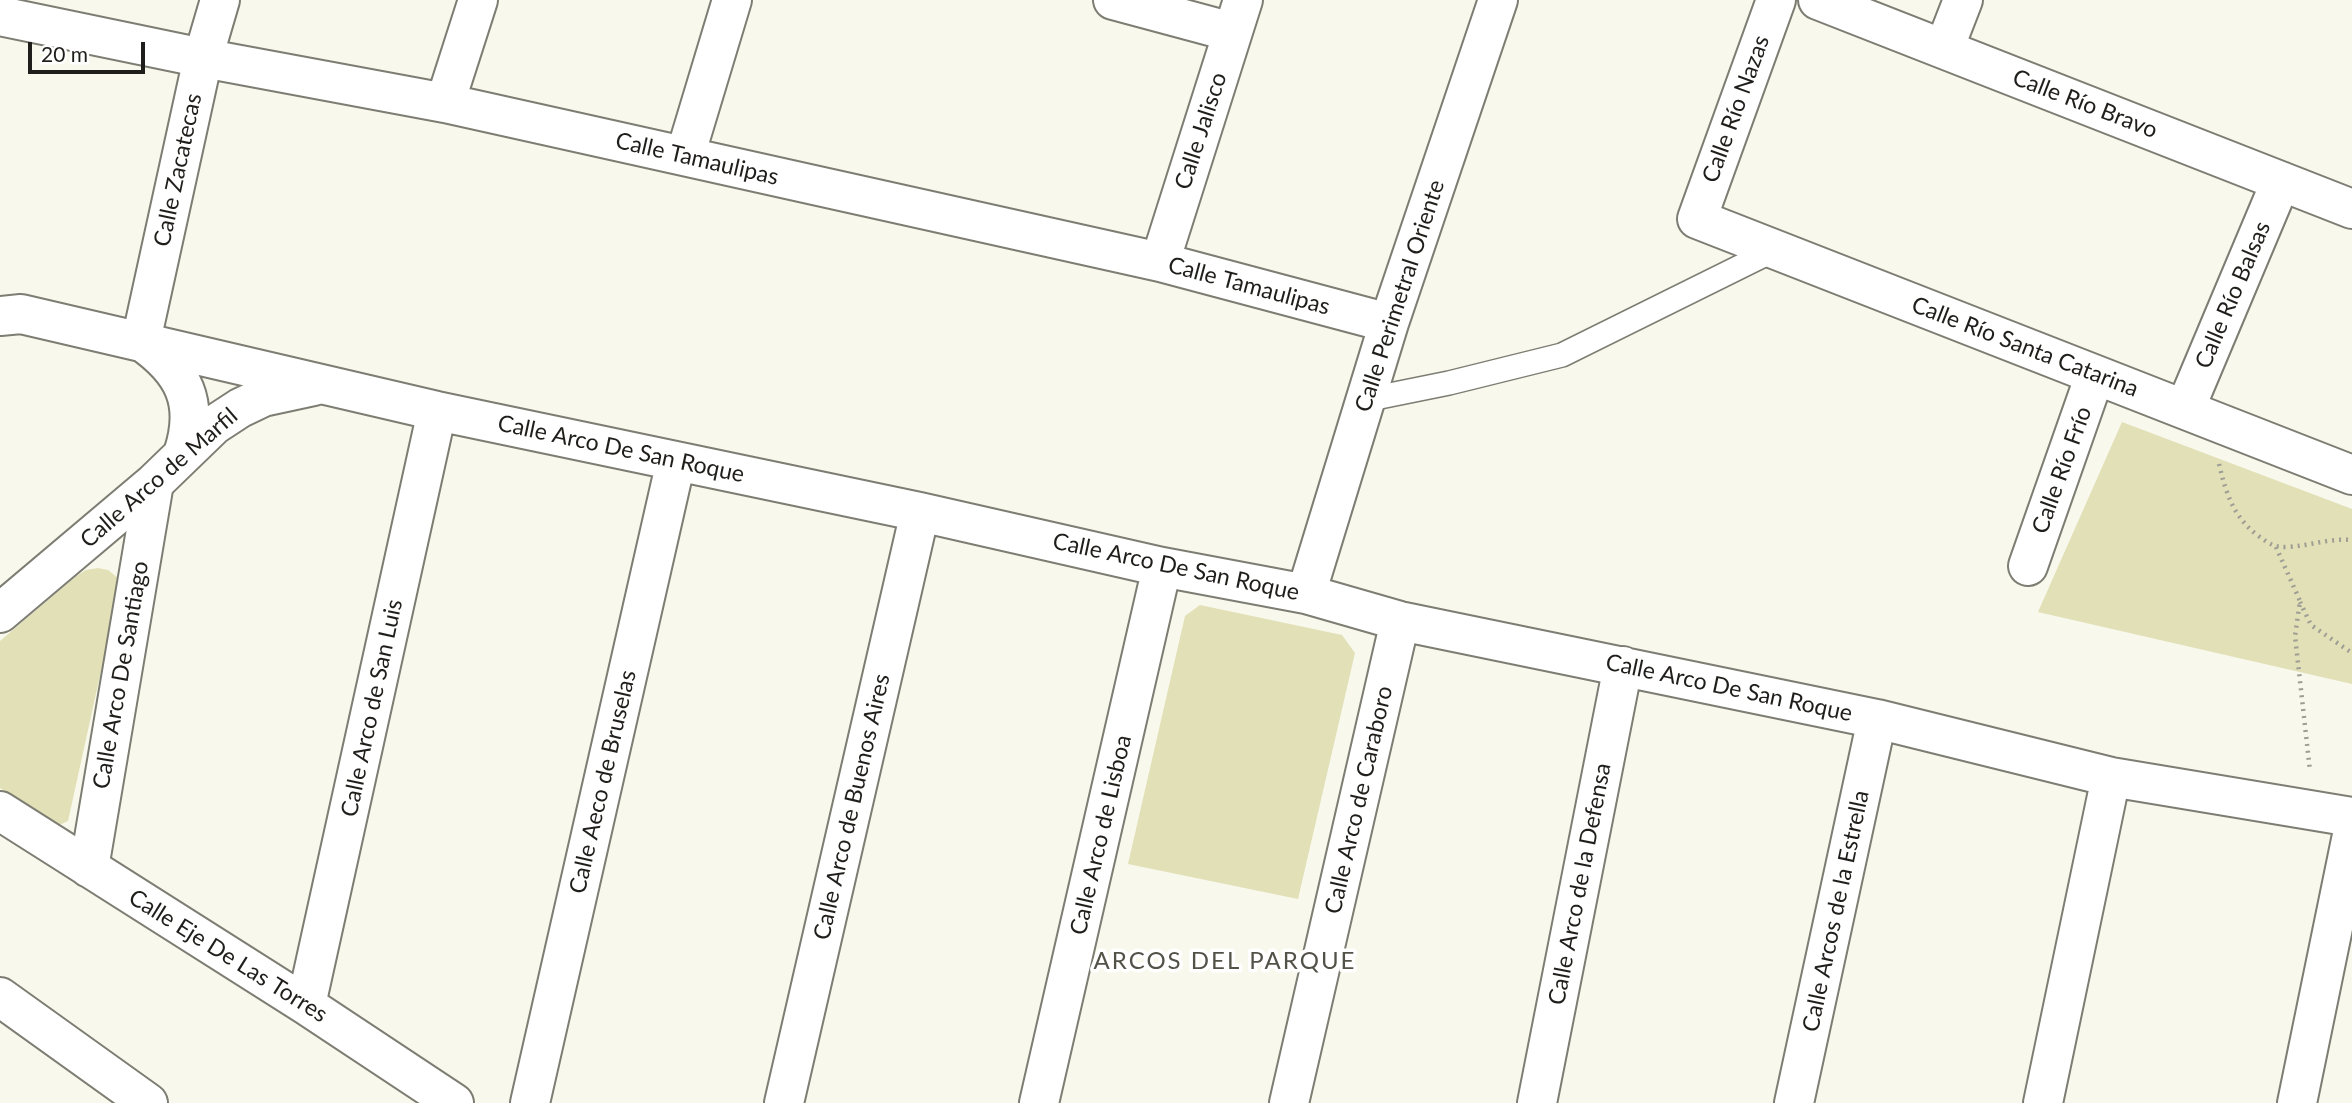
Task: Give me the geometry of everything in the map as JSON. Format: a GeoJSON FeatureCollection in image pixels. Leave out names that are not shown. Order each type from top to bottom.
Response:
{"type":"FeatureCollection","features":[{"type":"Feature","properties":{"kind":"street","name":"Calle Zacatecas"},"geometry":{"type":"LineString","coordinates":[[141,341],[203,58],[220,0]]}},
{"type":"Feature","properties":{"kind":"street"},"geometry":{"type":"LineString","coordinates":[[445,103],[478,0]]}},
{"type":"Feature","properties":{"kind":"street"},"geometry":{"type":"LineString","coordinates":[[685,156],[732,0]]}},
{"type":"Feature","properties":{"kind":"street"},"geometry":{"type":"LineString","coordinates":[[1113,0],[1238,16]]}},
{"type":"Feature","properties":{"kind":"street","name":"Calle Perimetral Oriente"},"geometry":{"type":"LineString","coordinates":[[1306,594],[1389,323],[1498,0]]}},
{"type":"Feature","properties":{"kind":"street","name":"Calle Río Nazas"},"geometry":{"type":"LineString","coordinates":[[1697,219],[1776,0]]}},
{"type":"Feature","properties":{"kind":"street","name":"Calle Río Bravo"},"geometry":{"type":"LineString","coordinates":[[1818,0],[2352,209]]}},
{"type":"Feature","properties":{"kind":"street"},"geometry":{"type":"LineString","coordinates":[[1944,49],[1963,0]]}},
{"type":"Feature","properties":{"kind":"street","name":"Calle Tamaulipas"},"geometry":{"type":"LineString","coordinates":[[0,16],[203,58],[445,103],[685,156],[1160,262],[1389,323]]}},
{"type":"Feature","properties":{"kind":"street","name":"Calle Jalisco"},"geometry":{"type":"LineString","coordinates":[[1160,262],[1238,16]]}},
{"type":"Feature","properties":{"kind":"street","name":"Calle Río Balsas"},"geometry":{"type":"LineString","coordinates":[[2185,409],[2281,181]]}},
{"type":"Feature","properties":{"kind":"street","name":"Calle Río Santa Catarina"},"geometry":{"type":"LineString","coordinates":[[1697,219],[2352,475]]}},
{"type":"Feature","properties":{"kind":"street","name":"Calle Arco De San Roque"},"geometry":{"type":"LineString","coordinates":[[0,316],[21,314],[437,411],[920,512],[1162,567],[1306,594],[1400,621],[1877,719],[2111,777],[2352,817]]}},
{"type":"Feature","properties":{"kind":"street"},"geometry":{"type":"LineString","coordinates":[[141,341],[159,354],[186,392],[191,414],[189,435],[183,454]]}},
{"type":"Feature","properties":{"kind":"street","name":"Calle Río Frío"},"geometry":{"type":"LineString","coordinates":[[2028,566],[2095,375]]}},
{"type":"Feature","properties":{"kind":"street","name":"Calle Arco de Marfil"},"geometry":{"type":"LineString","coordinates":[[0,613],[154,483],[214,425],[263,397],[309,386],[337,386]]}},
{"type":"Feature","properties":{"kind":"street","name":"Calle Arco de San Luis"},"geometry":{"type":"LineString","coordinates":[[306,1005],[437,411]]}},
{"type":"Feature","properties":{"kind":"street","name":"Calle Aeco de Bruselas"},"geometry":{"type":"LineString","coordinates":[[530,1103],[676,461]]}},
{"type":"Feature","properties":{"kind":"street","name":"Calle Arco De Santiago"},"geometry":{"type":"LineString","coordinates":[[89,868],[154,483]]}},
{"type":"Feature","properties":{"kind":"street","name":"Calle Arco de Buenos Aires"},"geometry":{"type":"LineString","coordinates":[[784,1103],[920,512]]}},
{"type":"Feature","properties":{"kind":"street","name":"Calle Arco de Lisboa"},"geometry":{"type":"LineString","coordinates":[[1039,1103],[1162,567]]}},
{"type":"Feature","properties":{"kind":"street","name":"Calle Arco de Caraboro"},"geometry":{"type":"LineString","coordinates":[[1289,1103],[1400,621]]}},
{"type":"Feature","properties":{"kind":"street","name":"Calle Arco de la Defensa"},"geometry":{"type":"LineString","coordinates":[[1537,1103],[1623,666]]}},
{"type":"Feature","properties":{"kind":"street","name":"Calle Arcos de la Estrella"},"geometry":{"type":"LineString","coordinates":[[1794,1103],[1877,719]]}},
{"type":"Feature","properties":{"kind":"street"},"geometry":{"type":"LineString","coordinates":[[2043,1103],[2111,777]]}},
{"type":"Feature","properties":{"kind":"street","name":"Calle Eje De Las Torres"},"geometry":{"type":"LineString","coordinates":[[0,811],[306,1005],[454,1103]]}},
{"type":"Feature","properties":{"kind":"street"},"geometry":{"type":"LineString","coordinates":[[2297,1103],[2352,835]]}},
{"type":"Feature","properties":{"kind":"street"},"geometry":{"type":"LineString","coordinates":[[0,997],[148,1103]]}},
{"type":"Feature","properties":{"kind":"lane"},"geometry":{"type":"LineString","coordinates":[[1365,400],[1562,355],[1776,249]]}},
{"type":"Feature","properties":{"kind":"path"},"geometry":{"type":"LineString","coordinates":[[2227,425],[2218,459],[2227,494],[2235,512],[2247,526],[2276,547],[2311,625],[2352,653]]}},
{"type":"Feature","properties":{"kind":"path"},"geometry":{"type":"LineString","coordinates":[[2276,547],[2333,538],[2352,540]]}},
{"type":"Feature","properties":{"kind":"path"},"geometry":{"type":"LineString","coordinates":[[2300,601],[2295,636],[2314,810]]}},
{"type":"Feature","properties":{"kind":"shaded area"},"geometry":{"type":"Polygon","coordinates":[[[2122,422],[2352,509],[2352,684],[2038,612],[2122,422]]]}},
{"type":"Feature","properties":{"kind":"shaded area"},"geometry":{"type":"Polygon","coordinates":[[[86,570],[108,570],[118,578],[119,589],[68,821],[57,826],[0,788],[0,641],[75,577],[86,570]]]}},
{"type":"Feature","properties":{"kind":"shaded area"},"geometry":{"type":"Polygon","coordinates":[[[1200,605],[1342,635],[1355,653],[1298,899],[1128,864],[1185,616],[1200,605]]]}},
{"type":"Feature","properties":{"kind":"district","name":"ARCOS DEL PARQUE"},"geometry":{"type":"Point","coordinates":[1225,961]}}]}
